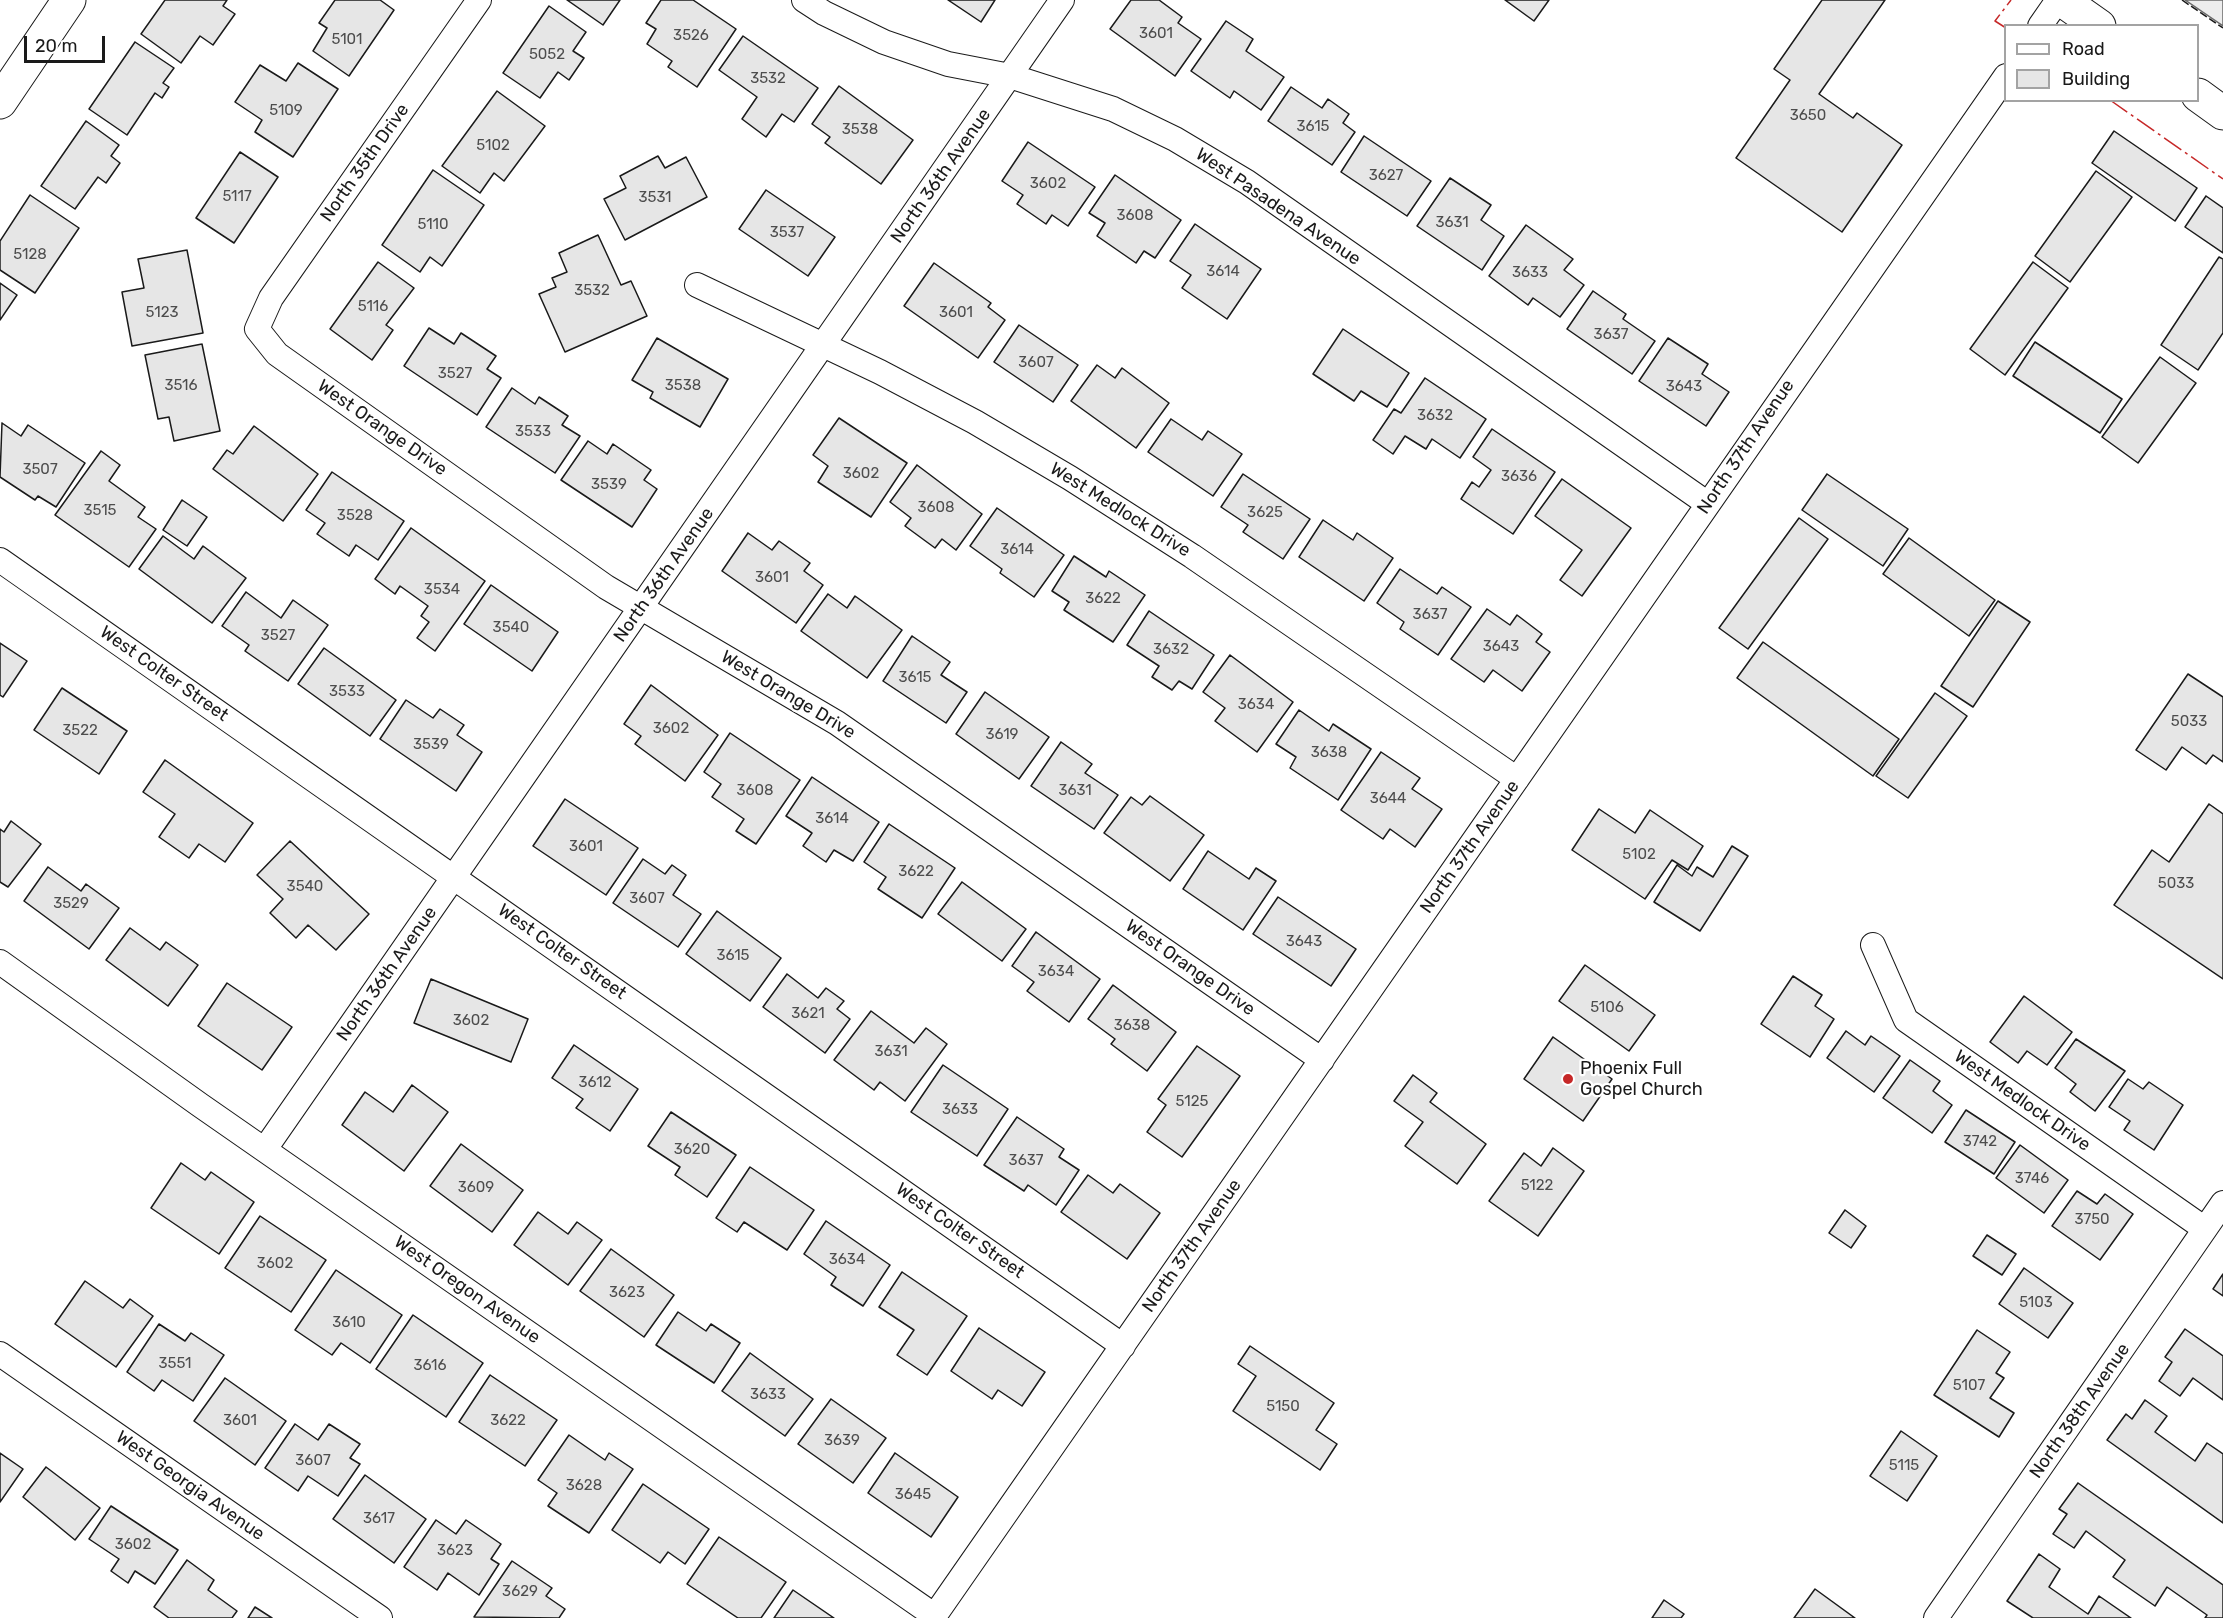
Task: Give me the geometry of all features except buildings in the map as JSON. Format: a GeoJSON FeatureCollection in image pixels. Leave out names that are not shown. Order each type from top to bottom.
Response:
{"type":"FeatureCollection","features":[{"type":"Feature","properties":{"kind":"main road"},"geometry":{"type":"LineString","coordinates":[[0,102],[69,0]]}},
{"type":"Feature","properties":{"kind":"main road"},"geometry":{"type":"LineString","coordinates":[[2062,0],[2096,24]]}},
{"type":"Feature","properties":{"kind":"main road"},"geometry":{"type":"LineString","coordinates":[[2199,96],[2223,113]]}},
{"type":"Feature","properties":{"kind":"street","name":"North 35th Drive"},"geometry":{"type":"LineString","coordinates":[[257,329],[271,298],[479,0]]}},
{"type":"Feature","properties":{"kind":"street","name":"West Pasadena Avenue"},"geometry":{"type":"LineString","coordinates":[[804,0],[824,14],[884,42],[948,64],[1010,76],[1113,109],[1175,139],[1238,177],[1708,504]]}},
{"type":"Feature","properties":{"kind":"street","name":"North 36th Avenue"},"geometry":{"type":"LineString","coordinates":[[265,1149],[1062,0]]}},
{"type":"Feature","properties":{"kind":"street"},"geometry":{"type":"LineString","coordinates":[[2041,24],[2058,0]]}},
{"type":"Feature","properties":{"kind":"street","name":"North 37th Avenue"},"geometry":{"type":"LineString","coordinates":[[934,1617],[2004,78]]}},
{"type":"Feature","properties":{"kind":"street","name":"West Medlock Drive"},"geometry":{"type":"LineString","coordinates":[[697,285],[824,344],[975,422],[1070,478],[1192,556],[1517,779]]}},
{"type":"Feature","properties":{"kind":"street","name":"West Orange Drive"},"geometry":{"type":"LineString","coordinates":[[257,329],[277,354],[606,587],[788,692],[837,723],[1322,1060]]}},
{"type":"Feature","properties":{"kind":"street","name":"West Colter Street"},"geometry":{"type":"LineString","coordinates":[[0,560],[1123,1346]]}},
{"type":"Feature","properties":{"kind":"street","name":"West Medlock Drive"},"geometry":{"type":"LineString","coordinates":[[1873,945],[1906,1020],[2205,1229]]}},
{"type":"Feature","properties":{"kind":"street","name":"West Oregon Avenue"},"geometry":{"type":"LineString","coordinates":[[0,962],[934,1617]]}},
{"type":"Feature","properties":{"kind":"street","name":"North 38th Avenue"},"geometry":{"type":"LineString","coordinates":[[1936,1618],[2223,1203]]}},
{"type":"Feature","properties":{"kind":"street","name":"West Georgia Avenue"},"geometry":{"type":"LineString","coordinates":[[0,1354],[380,1618]]}},
{"type":"Feature","properties":{"kind":"shaded area"},"geometry":{"type":"Polygon","coordinates":[[[2185,0],[2223,0],[2223,26],[2185,0]]]}},
{"type":"Feature","properties":{"kind":"fence"},"geometry":{"type":"LineString","coordinates":[[2182,0],[2223,28]]}},
{"type":"Feature","properties":{"kind":"power"},"geometry":{"type":"LineString","coordinates":[[2004,27],[1995,21],[2011,0]]}},
{"type":"Feature","properties":{"kind":"power"},"geometry":{"type":"LineString","coordinates":[[2113,102],[2223,179]]}},
{"type":"Feature","properties":{"kind":"place","name":"Phoenix Full Gospel Church"},"geometry":{"type":"Point","coordinates":[1568,1079]}}]}
